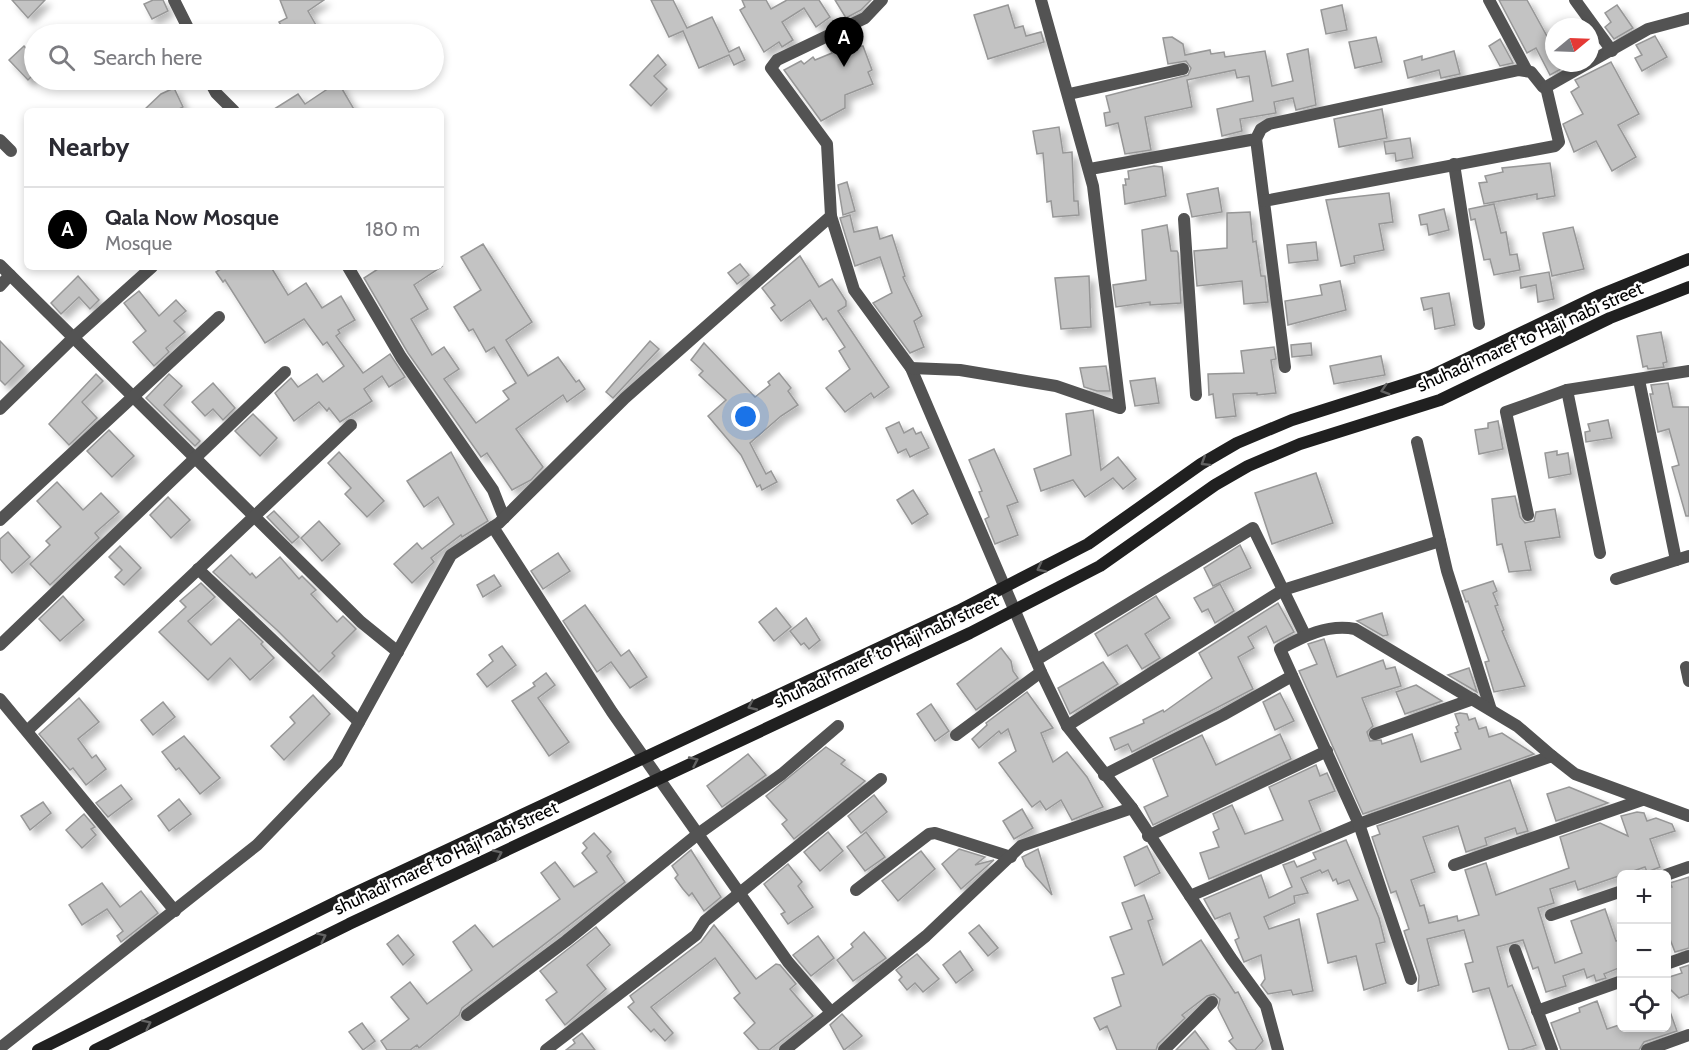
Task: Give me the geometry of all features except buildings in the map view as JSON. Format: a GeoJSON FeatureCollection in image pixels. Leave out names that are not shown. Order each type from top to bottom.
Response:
{"type":"FeatureCollection","features":[{"type":"Feature","properties":{"kind":"main road"},"geometry":{"type":"LineString","coordinates":[[38,1050],[338,901],[1005,586],[1088,544],[1201,464],[1237,443],[1292,420],[1431,376],[1600,295],[1689,259]]}},
{"type":"Feature","properties":{"kind":"main road","name":"shuhadi maref to Haji nabi street"},"geometry":{"type":"LineString","coordinates":[[95,1050],[349,924],[1015,610],[1100,566],[1215,485],[1248,466],[1300,444],[1440,400],[1610,318],[1689,287]]}},
{"type":"Feature","properties":{"kind":"street"},"geometry":{"type":"LineString","coordinates":[[174,0],[186,24]]}},
{"type":"Feature","properties":{"kind":"street"},"geometry":{"type":"LineString","coordinates":[[882,0],[865,18],[777,60],[771,68],[827,144],[831,216],[854,290],[911,368],[1041,672],[1067,726],[1132,808],[1148,836],[1266,1006],[1278,1050]]}},
{"type":"Feature","properties":{"kind":"street"},"geometry":{"type":"LineString","coordinates":[[911,368],[960,370],[1056,386],[1120,408],[1090,169],[1041,0]]}},
{"type":"Feature","properties":{"kind":"street"},"geometry":{"type":"LineString","coordinates":[[1489,0],[1526,69],[1543,87],[1546,87]]}},
{"type":"Feature","properties":{"kind":"street"},"geometry":{"type":"LineString","coordinates":[[1575,0],[1612,51]]}},
{"type":"Feature","properties":{"kind":"street"},"geometry":{"type":"LineString","coordinates":[[1546,87],[1657,25],[1689,18]]}},
{"type":"Feature","properties":{"kind":"street"},"geometry":{"type":"LineString","coordinates":[[1069,94],[1183,69]]}},
{"type":"Feature","properties":{"kind":"street"},"geometry":{"type":"LineString","coordinates":[[1285,367],[1256,139],[1261,129],[1269,124],[1526,69]]}},
{"type":"Feature","properties":{"kind":"street"},"geometry":{"type":"LineString","coordinates":[[1264,201],[1555,146],[1559,142],[1546,87]]}},
{"type":"Feature","properties":{"kind":"street"},"geometry":{"type":"LineString","coordinates":[[214,90],[231,108]]}},
{"type":"Feature","properties":{"kind":"street"},"geometry":{"type":"LineString","coordinates":[[1090,169],[1256,139]]}},
{"type":"Feature","properties":{"kind":"street"},"geometry":{"type":"LineString","coordinates":[[0,140],[11,151]]}},
{"type":"Feature","properties":{"kind":"street"},"geometry":{"type":"LineString","coordinates":[[1454,165],[1479,324]]}},
{"type":"Feature","properties":{"kind":"street"},"geometry":{"type":"LineString","coordinates":[[0,1048],[257,844],[337,762],[452,555],[504,518],[625,398],[831,216]]}},
{"type":"Feature","properties":{"kind":"street"},"geometry":{"type":"LineString","coordinates":[[1184,219],[1196,394]]}},
{"type":"Feature","properties":{"kind":"street"},"geometry":{"type":"LineString","coordinates":[[0,265],[195,455],[361,622],[398,652]]}},
{"type":"Feature","properties":{"kind":"street"},"geometry":{"type":"LineString","coordinates":[[0,409],[74,337],[149,270]]}},
{"type":"Feature","properties":{"kind":"street"},"geometry":{"type":"LineString","coordinates":[[350,270],[400,357],[493,490],[504,518]]}},
{"type":"Feature","properties":{"kind":"street"},"geometry":{"type":"LineString","coordinates":[[0,286],[10,275]]}},
{"type":"Feature","properties":{"kind":"street"},"geometry":{"type":"LineString","coordinates":[[0,520],[219,317]]}},
{"type":"Feature","properties":{"kind":"street"},"geometry":{"type":"LineString","coordinates":[[1528,515],[1506,412],[1567,390],[1689,371]]}},
{"type":"Feature","properties":{"kind":"street"},"geometry":{"type":"LineString","coordinates":[[0,645],[195,455],[285,372]]}},
{"type":"Feature","properties":{"kind":"street"},"geometry":{"type":"LineString","coordinates":[[1639,380],[1676,560]]}},
{"type":"Feature","properties":{"kind":"street"},"geometry":{"type":"LineString","coordinates":[[1567,390],[1600,553]]}},
{"type":"Feature","properties":{"kind":"street"},"geometry":{"type":"LineString","coordinates":[[28,730],[254,514],[351,425]]}},
{"type":"Feature","properties":{"kind":"street"},"geometry":{"type":"LineString","coordinates":[[1416,442],[1440,541],[1491,710]]}},
{"type":"Feature","properties":{"kind":"street"},"geometry":{"type":"LineString","coordinates":[[493,527],[554,625],[698,834],[788,962],[831,1012]]}},
{"type":"Feature","properties":{"kind":"street"},"geometry":{"type":"LineString","coordinates":[[1036,660],[1253,528],[1305,635]]}},
{"type":"Feature","properties":{"kind":"street"},"geometry":{"type":"LineString","coordinates":[[1067,726],[1283,590],[1440,541]]}},
{"type":"Feature","properties":{"kind":"street"},"geometry":{"type":"LineString","coordinates":[[1616,579],[1689,555]]}},
{"type":"Feature","properties":{"kind":"street"},"geometry":{"type":"LineString","coordinates":[[198,569],[359,722]]}},
{"type":"Feature","properties":{"kind":"street"},"geometry":{"type":"LineString","coordinates":[[1411,979],[1359,824],[1280,648],[1305,635],[1341,626],[1355,628],[1526,732],[1575,774],[1689,816]]}},
{"type":"Feature","properties":{"kind":"street"},"geometry":{"type":"LineString","coordinates":[[1686,667],[1689,681]]}},
{"type":"Feature","properties":{"kind":"street"},"geometry":{"type":"LineString","coordinates":[[956,735],[1041,672]]}},
{"type":"Feature","properties":{"kind":"street"},"geometry":{"type":"LineString","coordinates":[[1104,775],[1223,716],[1292,676]]}},
{"type":"Feature","properties":{"kind":"street"},"geometry":{"type":"LineString","coordinates":[[0,699],[28,730],[175,911]]}},
{"type":"Feature","properties":{"kind":"street"},"geometry":{"type":"LineString","coordinates":[[1374,734],[1473,699]]}},
{"type":"Feature","properties":{"kind":"street"},"geometry":{"type":"LineString","coordinates":[[467,1015],[566,941],[698,834],[782,774],[838,726]]}},
{"type":"Feature","properties":{"kind":"street"},"geometry":{"type":"LineString","coordinates":[[1148,836],[1327,751]]}},
{"type":"Feature","properties":{"kind":"street"},"geometry":{"type":"LineString","coordinates":[[1190,896],[1359,824],[1552,756]]}},
{"type":"Feature","properties":{"kind":"street"},"geometry":{"type":"LineString","coordinates":[[546,1050],[696,934],[705,921],[881,780]]}},
{"type":"Feature","properties":{"kind":"street"},"geometry":{"type":"LineString","coordinates":[[1454,866],[1642,800]]}},
{"type":"Feature","properties":{"kind":"street"},"geometry":{"type":"LineString","coordinates":[[785,1050],[926,936],[1022,846],[1132,808]]}},
{"type":"Feature","properties":{"kind":"street"},"geometry":{"type":"LineString","coordinates":[[856,890],[929,834],[935,833],[1011,857]]}},
{"type":"Feature","properties":{"kind":"street"},"geometry":{"type":"LineString","coordinates":[[1671,873],[1689,867]]}},
{"type":"Feature","properties":{"kind":"street"},"geometry":{"type":"LineString","coordinates":[[1551,915],[1617,893]]}},
{"type":"Feature","properties":{"kind":"street"},"geometry":{"type":"LineString","coordinates":[[1515,950],[1552,1050]]}},
{"type":"Feature","properties":{"kind":"street"},"geometry":{"type":"LineString","coordinates":[[1671,962],[1689,956]]}},
{"type":"Feature","properties":{"kind":"street"},"geometry":{"type":"LineString","coordinates":[[1537,1011],[1617,983]]}},
{"type":"Feature","properties":{"kind":"street"},"geometry":{"type":"LineString","coordinates":[[1164,1050],[1212,1002]]}},
{"type":"Feature","properties":{"kind":"street"},"geometry":{"type":"LineString","coordinates":[[1647,1050],[1689,1035]]}},
{"type":"Feature","properties":{"kind":"place","name":"Qala Now Mosque"},"geometry":{"type":"Point","coordinates":[844,67]}}]}
